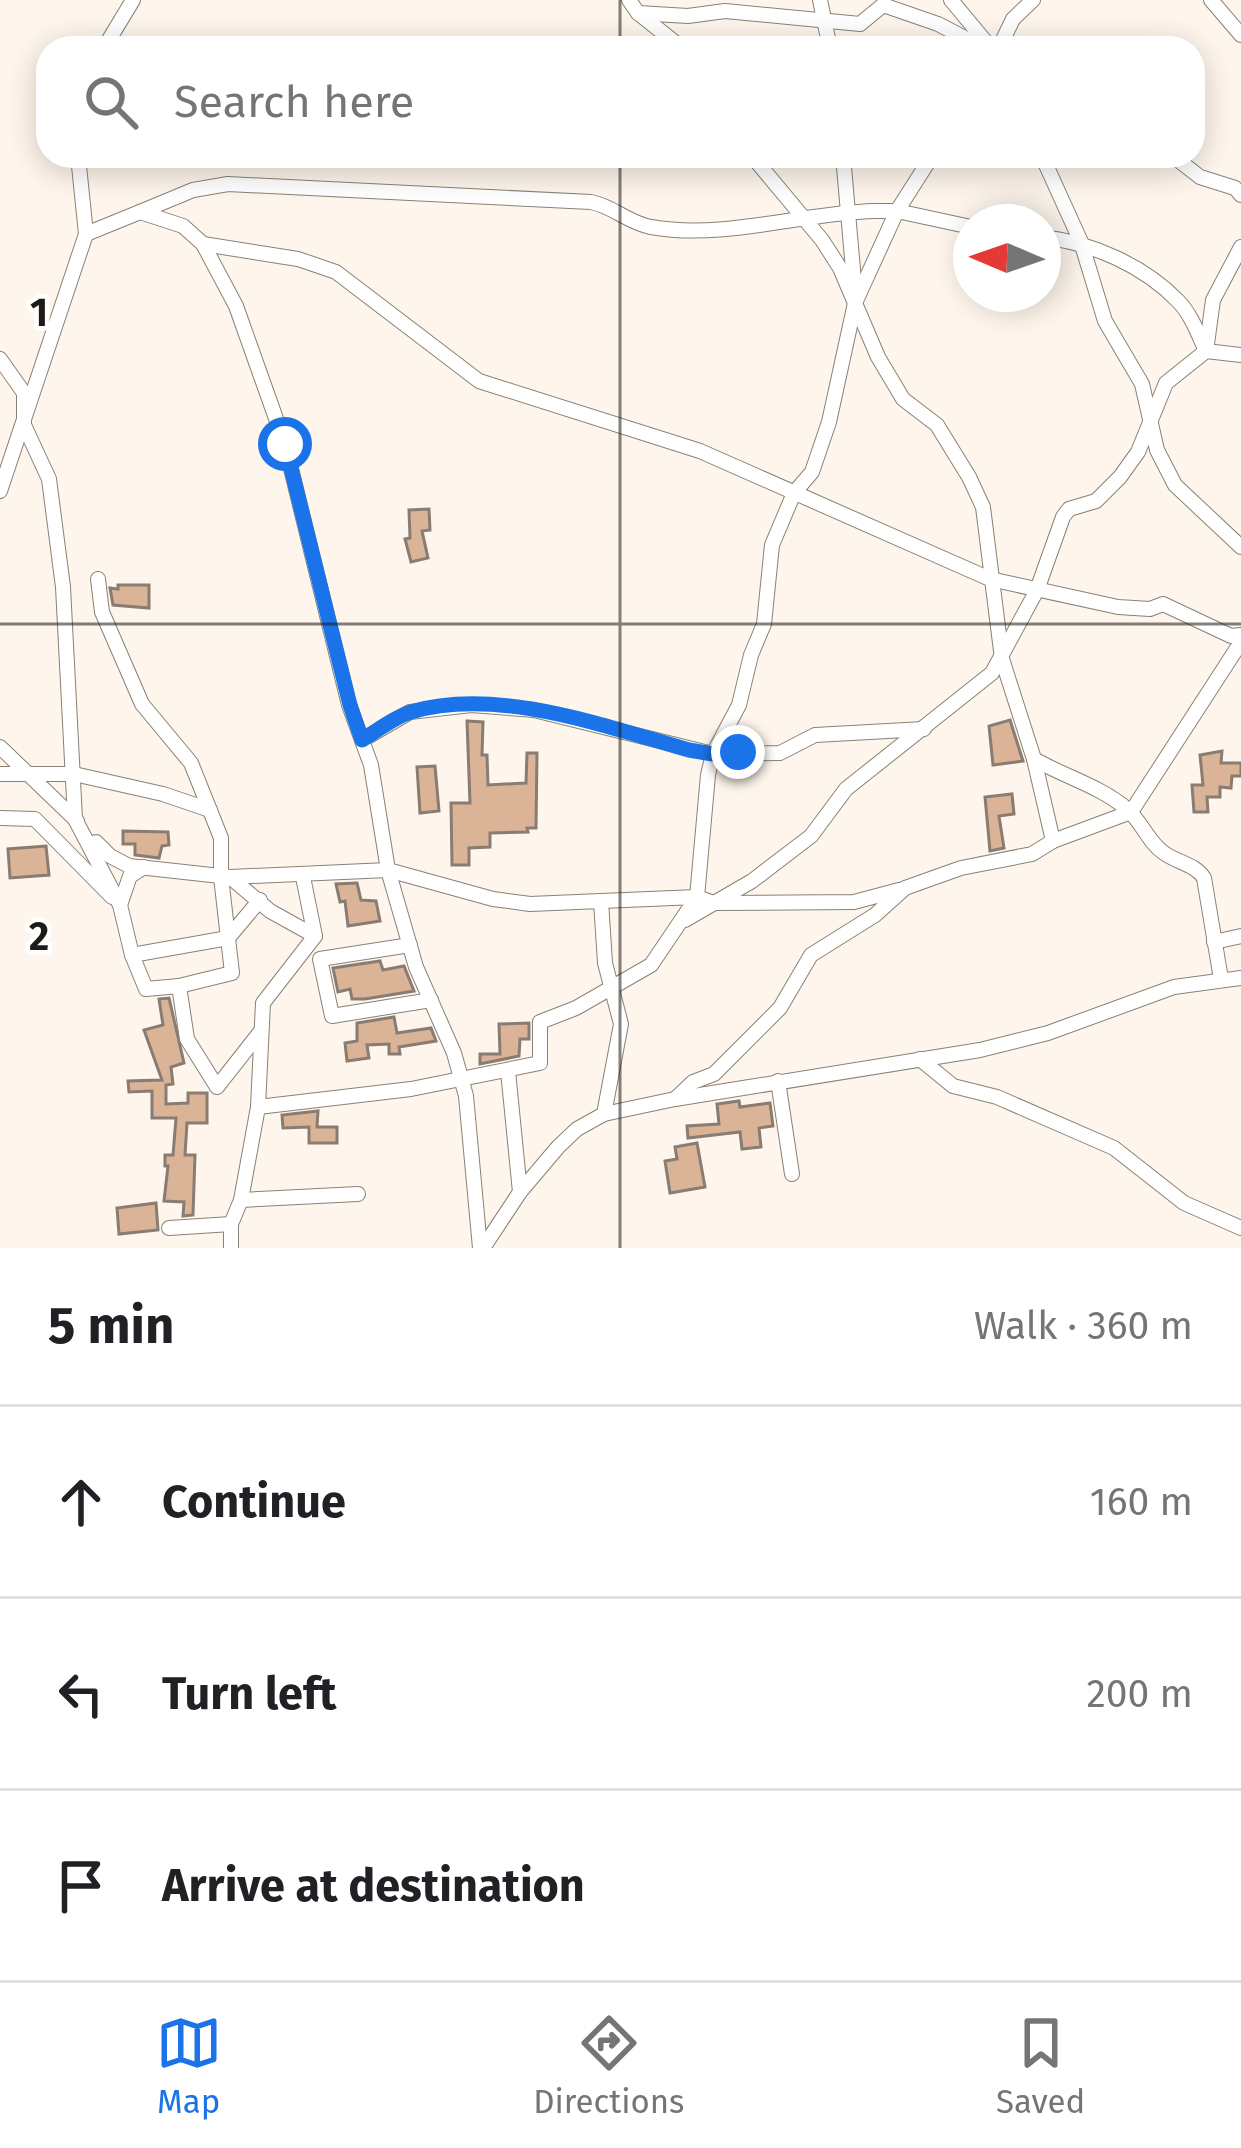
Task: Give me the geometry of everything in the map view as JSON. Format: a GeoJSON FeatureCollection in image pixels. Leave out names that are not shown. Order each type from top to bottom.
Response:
{"type":"FeatureCollection","features":[{"type":"Feature","properties":{"kind":"street"},"geometry":{"type":"LineString","coordinates":[[111,36],[133,0]]}},
{"type":"Feature","properties":{"kind":"street"},"geometry":{"type":"LineString","coordinates":[[820,0],[827,36]]}},
{"type":"Feature","properties":{"kind":"street"},"geometry":{"type":"LineString","coordinates":[[951,0],[981,36]]}},
{"type":"Feature","properties":{"kind":"street"},"geometry":{"type":"LineString","coordinates":[[1000,36],[1034,0]]}},
{"type":"Feature","properties":{"kind":"street"},"geometry":{"type":"LineString","coordinates":[[1211,0],[1241,34]]}},
{"type":"Feature","properties":{"kind":"street"},"geometry":{"type":"LineString","coordinates":[[634,6],[688,16],[725,11],[860,24],[884,5],[964,36]]}},
{"type":"Feature","properties":{"kind":"street"},"geometry":{"type":"LineString","coordinates":[[634,6],[668,36]]}},
{"type":"Feature","properties":{"kind":"street"},"geometry":{"type":"LineString","coordinates":[[0,490],[86,234],[79,168]]}},
{"type":"Feature","properties":{"kind":"street"},"geometry":{"type":"LineString","coordinates":[[761,168],[822,240],[903,399],[937,425],[964,465],[983,507],[1001,655],[1054,841]]}},
{"type":"Feature","properties":{"kind":"street"},"geometry":{"type":"LineString","coordinates":[[844,168],[855,303]]}},
{"type":"Feature","properties":{"kind":"street"},"geometry":{"type":"LineString","coordinates":[[258,1107],[460,1081],[540,1063],[540,1022],[576,1008],[651,965],[697,897],[713,754],[739,705],[764,624],[772,545],[794,493],[812,472],[830,422],[855,303],[897,212],[924,168]]}},
{"type":"Feature","properties":{"kind":"street"},"geometry":{"type":"LineString","coordinates":[[1047,168],[1081,242],[1105,321],[1142,383],[1157,450],[1175,485],[1241,547]]}},
{"type":"Feature","properties":{"kind":"street"},"geometry":{"type":"LineString","coordinates":[[1188,168],[1241,195]]}},
{"type":"Feature","properties":{"kind":"street"},"geometry":{"type":"LineString","coordinates":[[86,234],[193,190],[227,184],[591,202],[650,227],[699,229],[849,212],[897,212],[953,223]]}},
{"type":"Feature","properties":{"kind":"street"},"geometry":{"type":"LineString","coordinates":[[140,212],[183,226],[203,244],[236,306],[285,444],[350,705],[370,765],[388,870],[410,945],[454,1052],[466,1096],[482,1248]]}},
{"type":"Feature","properties":{"kind":"street"},"geometry":{"type":"LineString","coordinates":[[1061,239],[1081,242],[1146,277],[1179,302],[1206,350]]}},
{"type":"Feature","properties":{"kind":"street"},"geometry":{"type":"LineString","coordinates":[[0,747],[110,856],[129,866],[226,877],[388,870],[512,902],[697,897],[714,903],[854,902],[962,868],[1032,854],[1131,812],[1241,638],[1163,604],[1150,609],[1118,607],[990,579],[700,451],[479,381],[336,272],[298,259],[203,244]]}},
{"type":"Feature","properties":{"kind":"street"},"geometry":{"type":"LineString","coordinates":[[676,927],[752,881],[812,836],[846,789],[992,673],[1037,590],[1063,518],[1069,509],[1096,501],[1120,477],[1138,452],[1166,383],[1206,350],[1213,300],[1241,247]]}},
{"type":"Feature","properties":{"kind":"street"},"geometry":{"type":"LineString","coordinates":[[1206,350],[1241,355]]}},
{"type":"Feature","properties":{"kind":"street"},"geometry":{"type":"LineString","coordinates":[[0,359],[24,393],[24,425],[49,479],[63,587],[75,819],[120,905],[146,989],[232,973],[221,838],[191,763],[142,704],[102,612],[98,579]]}},
{"type":"Feature","properties":{"kind":"street"},"geometry":{"type":"LineString","coordinates":[[362,740],[410,712],[471,705],[534,710],[713,754],[781,753],[815,735],[924,729]]}},
{"type":"Feature","properties":{"kind":"street"},"geometry":{"type":"LineString","coordinates":[[1034,759],[1068,779],[1093,786],[1131,812],[1161,851],[1198,870],[1204,878],[1221,979]]}},
{"type":"Feature","properties":{"kind":"street"},"geometry":{"type":"LineString","coordinates":[[0,774],[74,774],[210,810]]}},
{"type":"Feature","properties":{"kind":"street"},"geometry":{"type":"LineString","coordinates":[[0,818],[35,819],[120,905]]}},
{"type":"Feature","properties":{"kind":"street"},"geometry":{"type":"LineString","coordinates":[[120,905],[130,876],[144,866]]}},
{"type":"Feature","properties":{"kind":"street"},"geometry":{"type":"LineString","coordinates":[[226,877],[270,911],[315,936]]}},
{"type":"Feature","properties":{"kind":"street"},"geometry":{"type":"LineString","coordinates":[[231,1248],[230,1224],[241,1201],[258,1107],[263,1003],[315,936],[304,877]]}},
{"type":"Feature","properties":{"kind":"street"},"geometry":{"type":"LineString","coordinates":[[675,1099],[693,1082],[714,1074],[780,1008],[812,955],[874,915],[904,889]]}},
{"type":"Feature","properties":{"kind":"street"},"geometry":{"type":"LineString","coordinates":[[132,955],[228,938],[260,900]]}},
{"type":"Feature","properties":{"kind":"street"},"geometry":{"type":"LineString","coordinates":[[601,901],[609,988],[621,1024],[604,1114]]}},
{"type":"Feature","properties":{"kind":"street"},"geometry":{"type":"LineString","coordinates":[[1214,942],[1241,936]]}},
{"type":"Feature","properties":{"kind":"street"},"geometry":{"type":"LineString","coordinates":[[410,945],[320,958],[332,1016],[431,1000]]}},
{"type":"Feature","properties":{"kind":"street"},"geometry":{"type":"LineString","coordinates":[[482,1248],[520,1192],[577,1129],[604,1114],[980,1050],[1048,1033],[1174,987],[1241,978]]}},
{"type":"Feature","properties":{"kind":"street"},"geometry":{"type":"LineString","coordinates":[[179,986],[187,1039],[217,1087],[261,1031]]}},
{"type":"Feature","properties":{"kind":"street"},"geometry":{"type":"LineString","coordinates":[[920,1059],[953,1086],[997,1097],[1114,1148],[1184,1203],[1241,1228]]}},
{"type":"Feature","properties":{"kind":"street"},"geometry":{"type":"LineString","coordinates":[[508,1071],[520,1192]]}},
{"type":"Feature","properties":{"kind":"street"},"geometry":{"type":"LineString","coordinates":[[778,1082],[791,1174]]}},
{"type":"Feature","properties":{"kind":"street"},"geometry":{"type":"LineString","coordinates":[[241,1201],[358,1194]]}},
{"type":"Feature","properties":{"kind":"street"},"geometry":{"type":"LineString","coordinates":[[169,1228],[230,1224]]}},
{"type":"Feature","properties":{"kind":"building"},"geometry":{"type":"Polygon","coordinates":[[[429,509],[430,530],[422,531],[428,558],[411,562],[405,539],[410,538],[409,510],[429,509]]]}},
{"type":"Feature","properties":{"kind":"building"},"geometry":{"type":"Polygon","coordinates":[[[118,585],[149,585],[149,608],[113,605],[110,588],[118,589],[118,585]]]}},
{"type":"Feature","properties":{"kind":"building"},"geometry":{"type":"Polygon","coordinates":[[[1010,720],[1023,761],[993,765],[989,726],[1010,720]]]}},
{"type":"Feature","properties":{"kind":"building"},"geometry":{"type":"Polygon","coordinates":[[[467,721],[483,722],[482,755],[487,755],[488,785],[526,783],[527,753],[537,753],[536,828],[490,833],[490,847],[469,848],[469,865],[452,865],[451,803],[470,803],[467,721]]]}},
{"type":"Feature","properties":{"kind":"building"},"geometry":{"type":"Polygon","coordinates":[[[1222,751],[1221,763],[1241,763],[1241,776],[1232,776],[1231,788],[1220,787],[1220,797],[1207,797],[1208,812],[1194,812],[1192,785],[1203,785],[1200,755],[1222,751]]]}},
{"type":"Feature","properties":{"kind":"building"},"geometry":{"type":"Polygon","coordinates":[[[435,766],[439,811],[420,813],[417,767],[435,766]]]}},
{"type":"Feature","properties":{"kind":"building"},"geometry":{"type":"Polygon","coordinates":[[[1012,794],[1014,814],[999,816],[1004,848],[990,851],[985,797],[1012,794]]]}},
{"type":"Feature","properties":{"kind":"building"},"geometry":{"type":"Polygon","coordinates":[[[123,831],[168,832],[169,845],[162,846],[159,858],[135,855],[135,844],[123,844],[123,831]]]}},
{"type":"Feature","properties":{"kind":"building"},"geometry":{"type":"Polygon","coordinates":[[[46,846],[49,875],[10,878],[8,849],[46,846]]]}},
{"type":"Feature","properties":{"kind":"building"},"geometry":{"type":"Polygon","coordinates":[[[357,883],[361,900],[376,901],[380,921],[348,926],[345,901],[340,902],[336,884],[357,883]]]}},
{"type":"Feature","properties":{"kind":"building"},"geometry":{"type":"Polygon","coordinates":[[[380,961],[383,970],[404,966],[414,991],[365,999],[352,999],[350,989],[338,992],[333,968],[380,961]]]}},
{"type":"Feature","properties":{"kind":"building"},"geometry":{"type":"Polygon","coordinates":[[[169,998],[184,1063],[171,1067],[173,1084],[166,1085],[166,1104],[188,1103],[188,1093],[207,1093],[207,1123],[187,1123],[185,1155],[195,1155],[193,1215],[183,1216],[184,1202],[164,1201],[165,1155],[173,1155],[176,1118],[152,1118],[152,1091],[129,1092],[128,1081],[162,1080],[144,1030],[163,1025],[159,999],[169,998]]]}},
{"type":"Feature","properties":{"kind":"building"},"geometry":{"type":"Polygon","coordinates":[[[394,1017],[397,1033],[431,1028],[436,1041],[399,1047],[400,1054],[389,1054],[389,1044],[367,1045],[369,1058],[347,1061],[345,1043],[357,1041],[357,1023],[394,1017]]]}},
{"type":"Feature","properties":{"kind":"building"},"geometry":{"type":"Polygon","coordinates":[[[529,1023],[529,1039],[520,1039],[519,1056],[480,1064],[480,1054],[500,1054],[499,1024],[529,1023]]]}},
{"type":"Feature","properties":{"kind":"building"},"geometry":{"type":"Polygon","coordinates":[[[739,1101],[740,1107],[770,1103],[773,1126],[759,1128],[761,1147],[742,1149],[740,1132],[688,1138],[687,1126],[719,1124],[717,1104],[739,1101]]]}},
{"type":"Feature","properties":{"kind":"building"},"geometry":{"type":"Polygon","coordinates":[[[318,1111],[317,1127],[337,1127],[337,1143],[309,1143],[309,1127],[283,1128],[282,1115],[318,1111]]]}},
{"type":"Feature","properties":{"kind":"building"},"geometry":{"type":"Polygon","coordinates":[[[697,1143],[705,1187],[670,1193],[665,1161],[677,1159],[675,1147],[697,1143]]]}},
{"type":"Feature","properties":{"kind":"building"},"geometry":{"type":"Polygon","coordinates":[[[156,1203],[158,1230],[119,1234],[117,1208],[156,1203]]]}},
{"type":"Feature","properties":{"kind":"route"},"geometry":{"type":"LineString","coordinates":[[285,444],[362,740],[410,712],[471,705],[534,710],[689,750],[738,752]]}}]}
